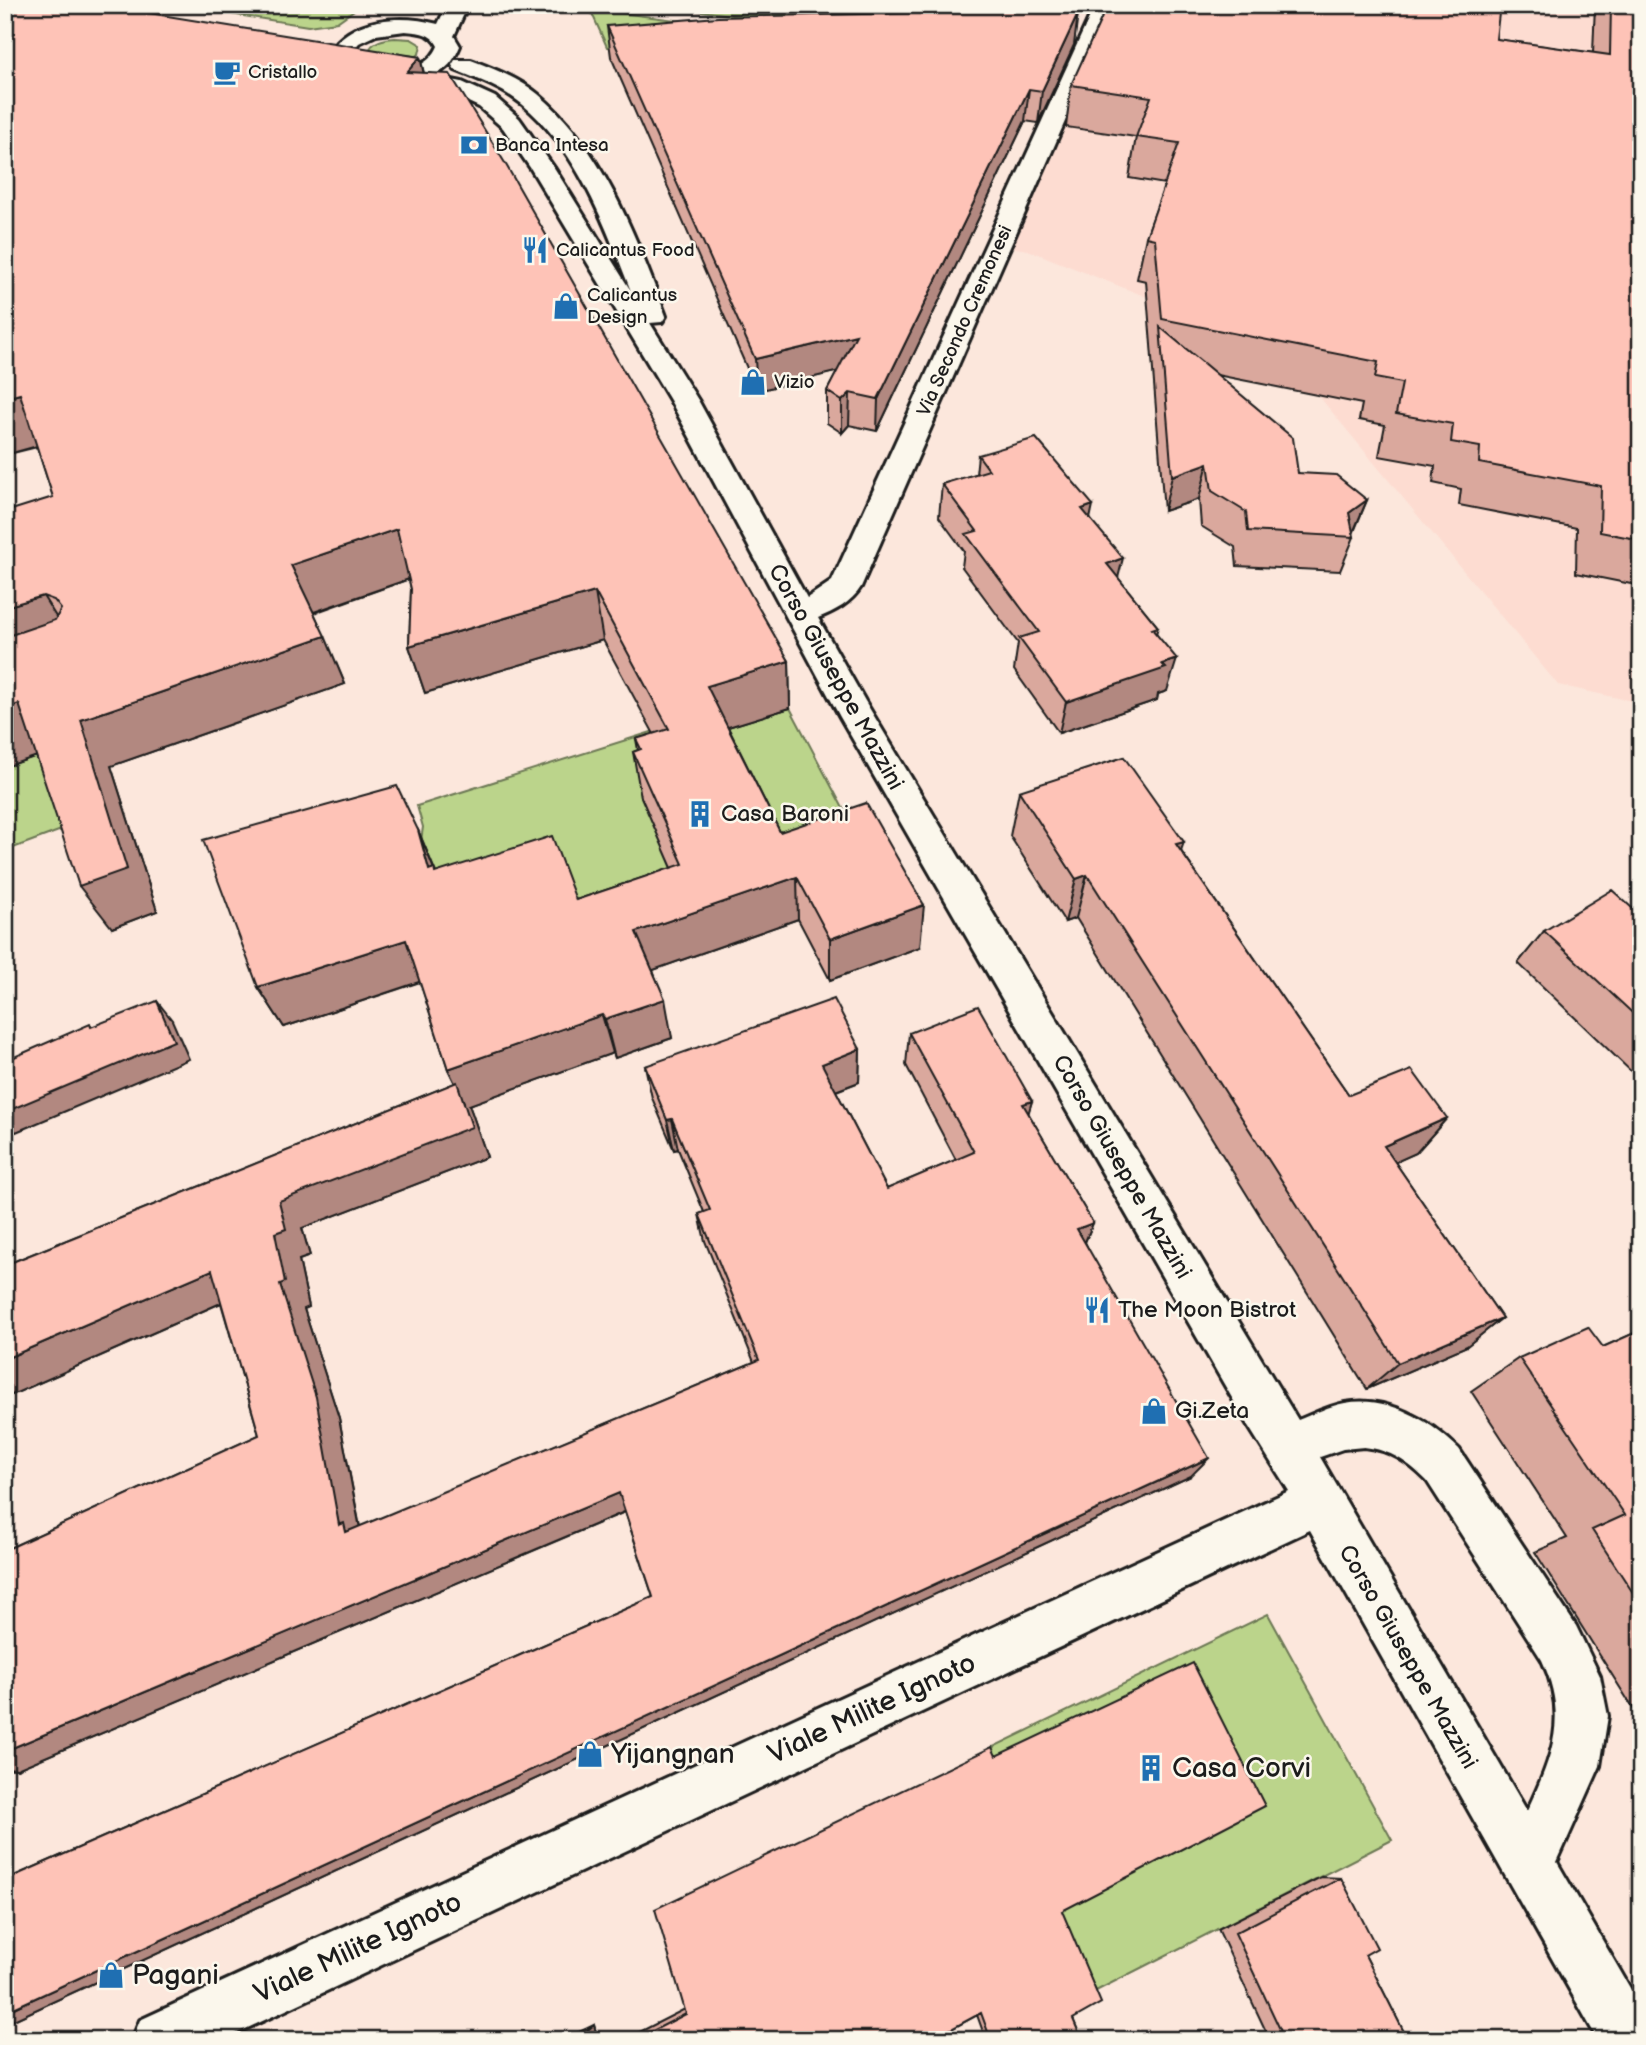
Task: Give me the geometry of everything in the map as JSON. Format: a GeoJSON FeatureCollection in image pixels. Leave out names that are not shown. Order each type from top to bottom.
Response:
{"type":"FeatureCollection","features":[{"type":"Feature","properties":{"kind":"street"},"geometry":{"type":"LineString","coordinates":[[381,27],[402,5]]}},
{"type":"Feature","properties":{"kind":"street"},"geometry":{"type":"LineString","coordinates":[[317,63],[373,77],[401,76],[427,70],[444,47],[458,5]]}},
{"type":"Feature","properties":{"kind":"street","name":"Via Secondo Cremonesi"},"geometry":{"type":"LineString","coordinates":[[799,613],[825,603],[845,587],[1106,5]]}},
{"type":"Feature","properties":{"kind":"street","name":"Corso Giuseppe Mazzini"},"geometry":{"type":"LineString","coordinates":[[319,40],[358,34],[381,27],[417,25],[444,47],[531,100],[553,121],[575,151],[610,212],[634,262],[684,400]]}},
{"type":"Feature","properties":{"kind":"street"},"geometry":{"type":"LineString","coordinates":[[350,70],[343,65],[340,52],[349,40],[358,34]]}},
{"type":"Feature","properties":{"kind":"street","name":"Corso Giuseppe Mazzini"},"geometry":{"type":"LineString","coordinates":[[401,76],[454,88],[487,102],[511,123],[550,180],[684,400],[852,708],[1256,1396],[1289,1447],[1318,1502],[1629,2040]]}},
{"type":"Feature","properties":{"kind":"street"},"geometry":{"type":"LineString","coordinates":[[1289,1447],[1350,1424],[1374,1426],[1405,1434],[1428,1448],[1443,1465],[1559,1643],[1575,1676],[1583,1716],[1574,1766],[1528,1866]]}},
{"type":"Feature","properties":{"kind":"street","name":"Viale Milite Ignoto"},"geometry":{"type":"LineString","coordinates":[[160,2040],[1318,1502]]}},
{"type":"Feature","properties":{"kind":"shaded area"},"geometry":{"type":"Polygon","coordinates":[[[1109,5],[1641,5],[1641,703],[1558,685],[1308,383],[1258,341],[1028,250],[1004,246],[1109,5]]]}},
{"type":"Feature","properties":{"kind":"green space"},"geometry":{"type":"Polygon","coordinates":[[[173,5],[361,5],[337,22],[308,26],[173,5]]]}},
{"type":"Feature","properties":{"kind":"green space"},"geometry":{"type":"Polygon","coordinates":[[[654,5],[973,5],[891,16],[778,21],[654,5]]]}},
{"type":"Feature","properties":{"kind":"green space"},"geometry":{"type":"Polygon","coordinates":[[[590,9],[783,34],[642,47],[607,47],[590,9]]]}},
{"type":"Feature","properties":{"kind":"green space"},"geometry":{"type":"Polygon","coordinates":[[[395,38],[411,39],[421,45],[419,54],[415,58],[368,53],[375,43],[395,38]]]}},
{"type":"Feature","properties":{"kind":"green space"},"geometry":{"type":"Polygon","coordinates":[[[5,691],[123,807],[5,851],[5,691]]]}},
{"type":"Feature","properties":{"kind":"green space"},"geometry":{"type":"Polygon","coordinates":[[[756,699],[766,715],[790,708],[854,829],[579,920],[409,925],[423,827],[417,806],[756,699]]]}},
{"type":"Feature","properties":{"kind":"green space"},"geometry":{"type":"Polygon","coordinates":[[[1268,1614],[1392,1840],[1088,1995],[985,1751],[1268,1614]]]}},
{"type":"Feature","properties":{"kind":"building"},"geometry":{"type":"Polygon","coordinates":[[[5,5],[100,5],[420,57],[407,72],[450,74],[505,163],[789,661],[707,686],[780,832],[866,803],[924,905],[830,939],[797,877],[636,932],[665,999],[605,1019],[602,1015],[448,1069],[406,940],[258,987],[203,840],[397,786],[418,830],[429,870],[434,868],[435,873],[552,836],[576,900],[683,864],[633,752],[641,749],[636,739],[669,729],[595,592],[409,646],[411,589],[397,529],[291,565],[325,636],[81,720],[127,869],[79,886],[19,704],[5,709],[5,637],[55,620],[61,609],[54,600],[43,596],[5,607],[5,512],[53,497],[20,394],[5,398],[5,5]]]}},
{"type":"Feature","properties":{"kind":"building"},"geometry":{"type":"Polygon","coordinates":[[[957,5],[1022,5],[1078,14],[1042,91],[1029,89],[878,399],[850,393],[842,401],[827,391],[856,335],[755,359],[607,26],[718,17],[957,12],[957,5]]]}},
{"type":"Feature","properties":{"kind":"building"},"geometry":{"type":"Polygon","coordinates":[[[1113,5],[1500,5],[1496,39],[1610,55],[1611,5],[1641,5],[1641,540],[1600,532],[1601,486],[1479,463],[1480,447],[1451,442],[1453,424],[1396,414],[1402,383],[1375,378],[1378,362],[1162,319],[1155,239],[1146,237],[1179,143],[1136,137],[1151,97],[1071,85],[1106,8],[1111,9],[1113,5]]]}},
{"type":"Feature","properties":{"kind":"building"},"geometry":{"type":"Polygon","coordinates":[[[1160,327],[1293,438],[1298,473],[1336,475],[1367,500],[1349,513],[1354,537],[1248,531],[1246,512],[1212,491],[1208,463],[1172,476],[1160,327]]]}},
{"type":"Feature","properties":{"kind":"building"},"geometry":{"type":"Polygon","coordinates":[[[1036,438],[1093,505],[1082,509],[1123,558],[1107,564],[1158,627],[1152,629],[1177,659],[1162,664],[1166,668],[1066,702],[1019,638],[1039,632],[966,534],[977,531],[942,484],[989,470],[978,455],[1036,438]]]}},
{"type":"Feature","properties":{"kind":"building"},"geometry":{"type":"Polygon","coordinates":[[[1124,757],[1184,842],[1176,844],[1349,1095],[1412,1070],[1447,1118],[1384,1146],[1502,1318],[1398,1363],[1087,875],[1076,879],[1019,791],[1124,757]]]}},
{"type":"Feature","properties":{"kind":"building"},"geometry":{"type":"Polygon","coordinates":[[[1612,890],[1641,916],[1641,1021],[1544,931],[1612,890]]]}},
{"type":"Feature","properties":{"kind":"building"},"geometry":{"type":"Polygon","coordinates":[[[834,999],[860,1049],[822,1064],[887,1189],[974,1152],[909,1033],[978,1006],[1032,1101],[1023,1104],[1093,1223],[1077,1229],[1209,1458],[5,2012],[5,1880],[653,1597],[619,1493],[5,1751],[5,1550],[259,1435],[212,1270],[5,1359],[5,1265],[457,1082],[472,1127],[279,1201],[286,1229],[275,1233],[285,1282],[280,1284],[316,1397],[339,1525],[344,1523],[346,1532],[759,1360],[699,1214],[710,1210],[672,1119],[667,1120],[645,1066],[834,999]]]}},
{"type":"Feature","properties":{"kind":"building"},"geometry":{"type":"Polygon","coordinates":[[[157,1001],[174,1041],[5,1112],[5,1061],[90,1024],[91,1027],[157,1001]]]}},
{"type":"Feature","properties":{"kind":"building"},"geometry":{"type":"Polygon","coordinates":[[[1588,1327],[1603,1347],[1641,1330],[1641,1605],[1592,1530],[1625,1515],[1519,1358],[1588,1327]]]}},
{"type":"Feature","properties":{"kind":"building"},"geometry":{"type":"Polygon","coordinates":[[[1193,1663],[1265,1806],[1062,1911],[1101,2003],[1073,2019],[1082,2040],[991,2040],[981,2013],[931,2040],[635,2040],[686,2014],[655,1909],[992,1747],[996,1756],[1193,1663]]]}},
{"type":"Feature","properties":{"kind":"building"},"geometry":{"type":"Polygon","coordinates":[[[1341,1878],[1377,1948],[1365,1955],[1408,2040],[1285,2040],[1235,1933],[1341,1878]]]}},
{"type":"Feature","properties":{"kind":"building"},"geometry":{"type":"Polygon","coordinates":[[[583,2034],[584,2040],[570,2040],[583,2034]]]}},
{"type":"Feature","properties":{"kind":"place","name":"Cristallo"},"geometry":{"type":"Point","coordinates":[227,72]}},
{"type":"Feature","properties":{"kind":"place","name":"Banca Intesa"},"geometry":{"type":"Point","coordinates":[474,145]}},
{"type":"Feature","properties":{"kind":"place","name":"Calicantus Food"},"geometry":{"type":"Point","coordinates":[535,250]}},
{"type":"Feature","properties":{"kind":"place","name":"Calicantus Design"},"geometry":{"type":"Point","coordinates":[566,306]}},
{"type":"Feature","properties":{"kind":"place","name":"Vizio"},"geometry":{"type":"Point","coordinates":[753,382]}},
{"type":"Feature","properties":{"kind":"place","name":"Casa Baroni"},"geometry":{"type":"Point","coordinates":[700,814]}},
{"type":"Feature","properties":{"kind":"place","name":"The Moon Bistrot"},"geometry":{"type":"Point","coordinates":[1097,1310]}},
{"type":"Feature","properties":{"kind":"place","name":"Gi.Zeta"},"geometry":{"type":"Point","coordinates":[1154,1411]}},
{"type":"Feature","properties":{"kind":"place","name":"Yijangnan"},"geometry":{"type":"Point","coordinates":[590,1754]}},
{"type":"Feature","properties":{"kind":"place","name":"Casa Corvi"},"geometry":{"type":"Point","coordinates":[1151,1768]}},
{"type":"Feature","properties":{"kind":"place","name":"Pagani"},"geometry":{"type":"Point","coordinates":[111,1975]}}]}
